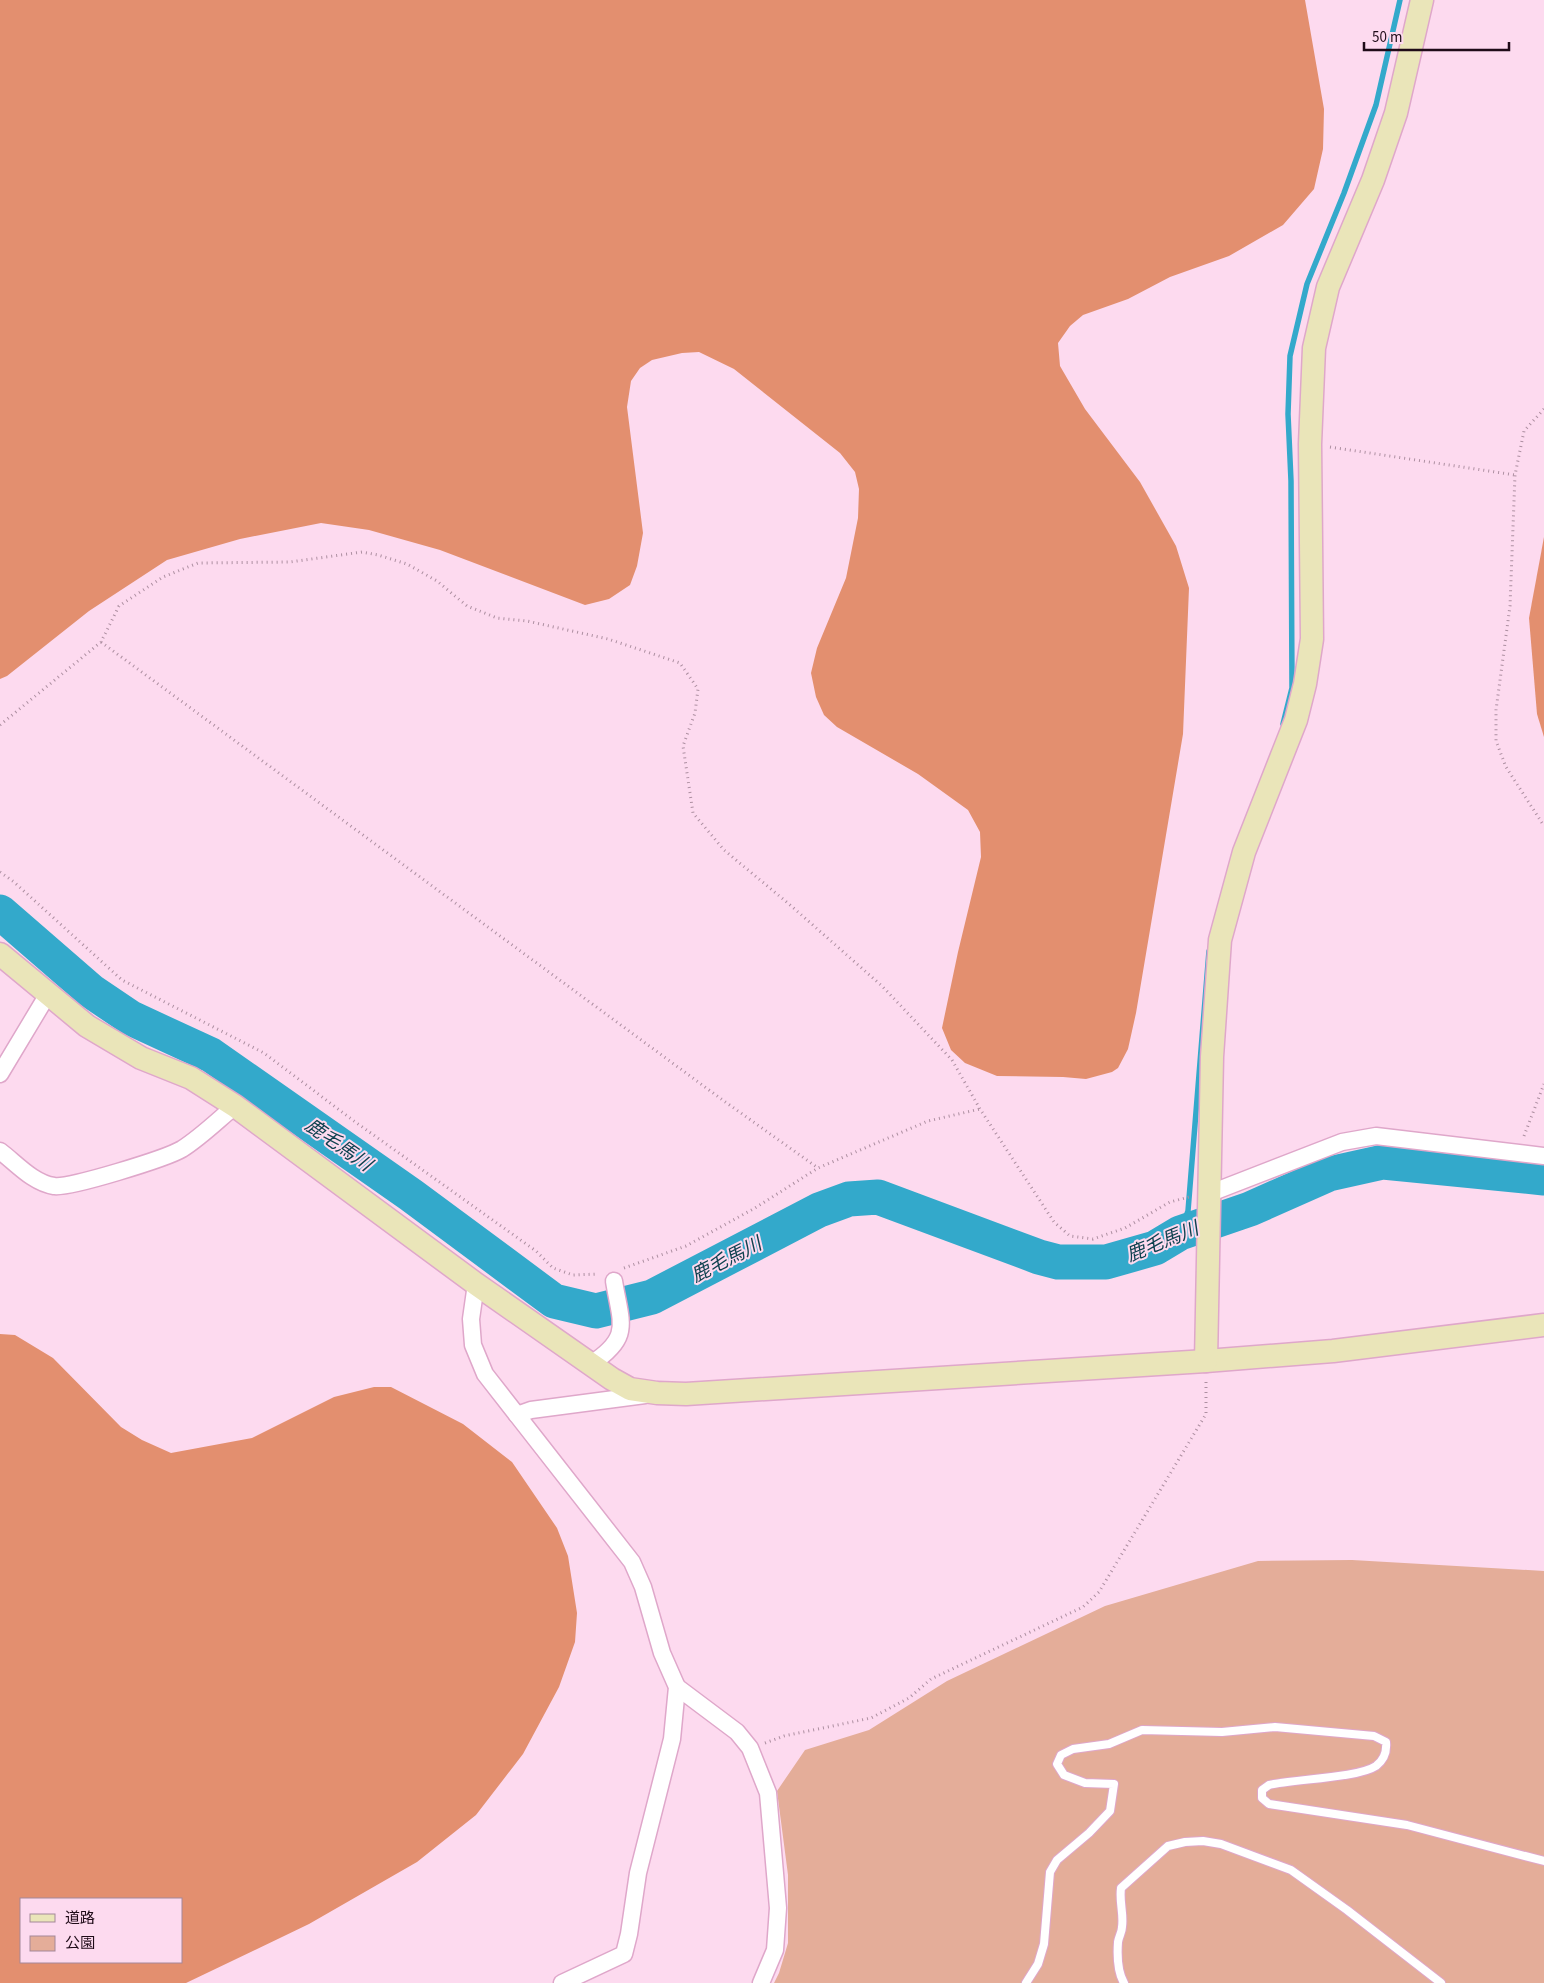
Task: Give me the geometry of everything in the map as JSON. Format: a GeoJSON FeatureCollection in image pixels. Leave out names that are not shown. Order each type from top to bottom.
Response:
{"type":"FeatureCollection","features":[{"type":"Feature","properties":{"kind":"street"},"geometry":{"type":"LineString","coordinates":[[1206,1361],[1207,1244],[1203,1198],[1220,940],[1244,852],[1296,720],[1305,684],[1312,639],[1310,444],[1314,348],[1328,287],[1373,180],[1396,113],[1422,0]]}},
{"type":"Feature","properties":{"kind":"street"},"geometry":{"type":"LineString","coordinates":[[0,954],[87,1026],[141,1058],[191,1078],[235,1106],[476,1284],[630,1389],[657,1393],[686,1394],[1206,1361],[1332,1350],[1544,1325]]}},
{"type":"Feature","properties":{"kind":"street"},"geometry":{"type":"LineString","coordinates":[[0,1074],[48,994]]}},
{"type":"Feature","properties":{"kind":"street"},"geometry":{"type":"LineString","coordinates":[[0,1151],[40,1182],[55,1187],[72,1184],[145,1164],[181,1149],[235,1106]]}},
{"type":"Feature","properties":{"kind":"street"},"geometry":{"type":"LineString","coordinates":[[1203,1198],[1342,1142],[1376,1136],[1544,1156]]}},
{"type":"Feature","properties":{"kind":"street"},"geometry":{"type":"LineString","coordinates":[[592,1364],[608,1352],[619,1338],[621,1326],[613,1277]]}},
{"type":"Feature","properties":{"kind":"street"},"geometry":{"type":"LineString","coordinates":[[476,1284],[471,1319],[474,1345],[485,1374],[632,1562],[643,1587],[662,1653],[677,1687],[672,1739],[638,1873],[629,1934],[624,1954],[562,1983]]}},
{"type":"Feature","properties":{"kind":"street"},"geometry":{"type":"LineString","coordinates":[[517,1415],[531,1410],[657,1393]]}},
{"type":"Feature","properties":{"kind":"street"},"geometry":{"type":"LineString","coordinates":[[677,1687],[737,1732],[750,1748],[768,1793],[778,1908],[775,1950],[761,1983]]}},
{"type":"Feature","properties":{"kind":"lane"},"geometry":{"type":"LineString","coordinates":[[1026,1983],[1038,1964],[1044,1944],[1050,1872],[1057,1860],[1089,1833],[1110,1811],[1114,1784],[1085,1783],[1064,1775],[1057,1764],[1061,1755],[1073,1749],[1109,1744],[1142,1730],[1222,1732],[1275,1727],[1374,1736],[1386,1742],[1387,1750],[1383,1759],[1374,1767],[1352,1774],[1268,1785],[1262,1790],[1262,1798],[1269,1804],[1407,1825],[1544,1861]]}},
{"type":"Feature","properties":{"kind":"lane"},"geometry":{"type":"LineString","coordinates":[[1124,1983],[1120,1976],[1118,1960],[1118,1940],[1122,1926],[1119,1901],[1121,1888],[1168,1846],[1185,1842],[1203,1841],[1221,1844],[1291,1870],[1347,1910],[1441,1983]]}},
{"type":"Feature","properties":{"kind":"path"},"geometry":{"type":"LineString","coordinates":[[1544,409],[1524,430],[1515,475],[1510,606],[1496,710],[1496,741],[1506,767],[1544,826]]}},
{"type":"Feature","properties":{"kind":"path"},"geometry":{"type":"LineString","coordinates":[[1310,444],[1515,475]]}},
{"type":"Feature","properties":{"kind":"path"},"geometry":{"type":"LineString","coordinates":[[0,726],[101,642],[119,606],[163,577],[198,563],[280,563],[362,552],[378,554],[406,564],[437,580],[467,606],[497,618],[527,621],[608,639],[680,663],[698,689],[695,713],[683,746],[693,812],[724,850],[882,986],[952,1060],[980,1108],[1054,1222],[1070,1236],[1093,1239],[1125,1228],[1170,1202],[1203,1198]]}},
{"type":"Feature","properties":{"kind":"path"},"geometry":{"type":"LineString","coordinates":[[101,642],[818,1168]]}},
{"type":"Feature","properties":{"kind":"path"},"geometry":{"type":"LineString","coordinates":[[0,872],[14,882],[122,980],[264,1053],[354,1121],[536,1250],[553,1268],[573,1275],[613,1277],[686,1246],[755,1208],[818,1168],[928,1121],[980,1108]]}},
{"type":"Feature","properties":{"kind":"path"},"geometry":{"type":"LineString","coordinates":[[1518,1153],[1544,1084]]}},
{"type":"Feature","properties":{"kind":"path"},"geometry":{"type":"LineString","coordinates":[[750,1748],[784,1736],[871,1718],[909,1698],[931,1679],[1083,1607],[1099,1592],[1206,1414],[1206,1361]]}},
{"type":"Feature","properties":{"kind":"green space"},"geometry":{"type":"Polygon","coordinates":[[[1352,1560],[1544,1571],[1544,1983],[774,1983],[788,1943],[788,1875],[777,1791],[805,1750],[869,1730],[947,1681],[1105,1606],[1258,1561],[1352,1560]]]}},
{"type":"Feature","properties":{"kind":"shaded area"},"geometry":{"type":"Polygon","coordinates":[[[0,0],[1305,0],[1324,109],[1323,149],[1314,189],[1283,225],[1229,256],[1170,277],[1128,299],[1083,315],[1070,326],[1058,343],[1060,366],[1085,409],[1140,482],[1176,546],[1189,588],[1183,734],[1136,1013],[1128,1049],[1118,1068],[1112,1072],[1086,1079],[997,1076],[965,1063],[951,1050],[942,1028],[981,857],[980,832],[968,810],[918,774],[837,727],[824,715],[816,697],[811,673],[817,648],[846,578],[858,518],[859,489],[855,472],[840,453],[734,369],[699,352],[682,353],[652,360],[640,368],[631,381],[627,407],[643,533],[637,566],[630,585],[609,599],[585,605],[440,550],[369,530],[321,523],[240,539],[167,560],[89,611],[7,676],[0,679],[0,0]]]}},
{"type":"Feature","properties":{"kind":"shaded area"},"geometry":{"type":"Polygon","coordinates":[[[1544,537],[1544,737],[1537,714],[1529,618],[1544,537]]]}},
{"type":"Feature","properties":{"kind":"shaded area"},"geometry":{"type":"Polygon","coordinates":[[[0,1334],[15,1335],[53,1358],[121,1427],[142,1440],[171,1453],[252,1438],[334,1397],[374,1387],[391,1387],[463,1424],[512,1462],[557,1528],[568,1556],[577,1613],[575,1642],[559,1687],[523,1754],[476,1815],[417,1862],[309,1924],[186,1983],[0,1983],[0,1334]]]}},
{"type":"Feature","properties":{"kind":"waterway"},"geometry":{"type":"LineString","coordinates":[[1283,724],[1292,688],[1291,481],[1288,414],[1290,356],[1307,284],[1344,193],[1376,105],[1400,0]]}},
{"type":"Feature","properties":{"kind":"waterway","name":"鹿毛馬川"},"geometry":{"type":"LineString","coordinates":[[0,912],[91,991],[131,1018],[211,1055],[411,1195],[554,1301],[596,1311],[652,1297],[819,1210],[849,1199],[878,1197],[1039,1257],[1058,1262],[1106,1262],[1155,1248],[1180,1233],[1250,1209],[1329,1174],[1383,1162],[1544,1178]]}},
{"type":"Feature","properties":{"kind":"waterway"},"geometry":{"type":"LineString","coordinates":[[1180,1233],[1188,1211],[1209,951]]}}]}
